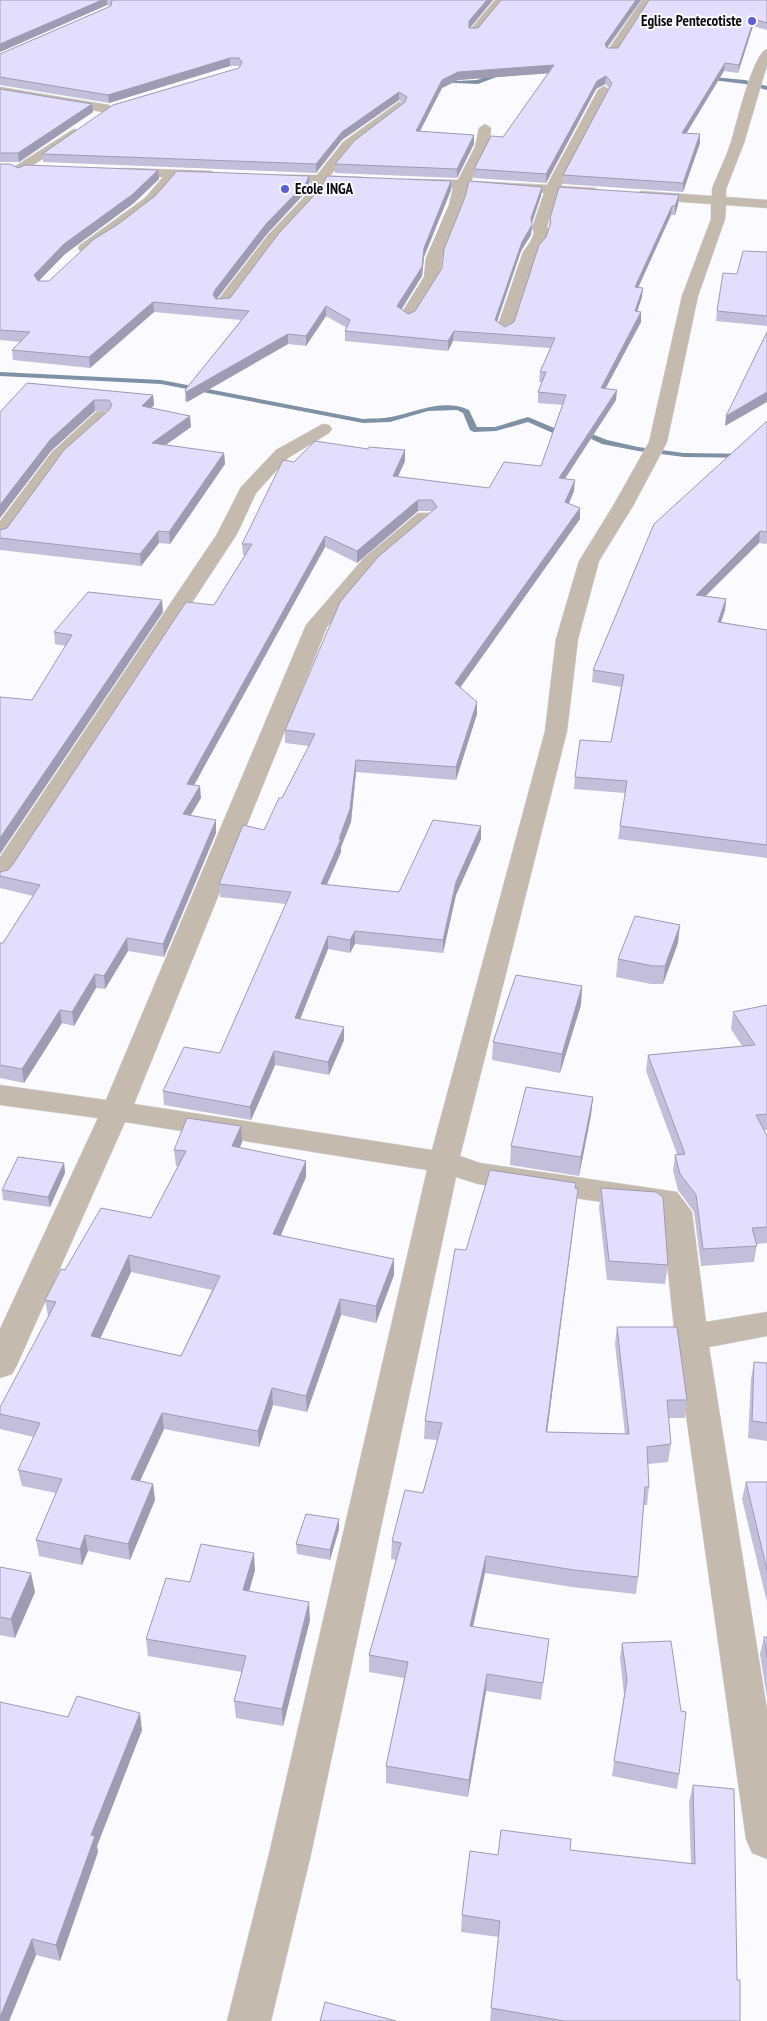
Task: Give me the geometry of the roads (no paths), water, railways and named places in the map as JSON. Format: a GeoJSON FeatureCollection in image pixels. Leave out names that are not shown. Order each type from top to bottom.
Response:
{"type":"FeatureCollection","features":[{"type":"Feature","properties":{"kind":"street"},"geometry":{"type":"LineString","coordinates":[[487,0],[500,1]]}},
{"type":"Feature","properties":{"kind":"street"},"geometry":{"type":"LineString","coordinates":[[612,53],[647,0]]}},
{"type":"Feature","properties":{"kind":"street"},"geometry":{"type":"LineString","coordinates":[[474,32],[500,1]]}},
{"type":"Feature","properties":{"kind":"street"},"geometry":{"type":"LineString","coordinates":[[249,2021],[292,1844],[444,1162],[556,731],[567,638],[589,561],[623,506],[653,451],[690,296],[718,218],[719,189],[752,97],[758,72],[767,52]]}},
{"type":"Feature","properties":{"kind":"street"},"geometry":{"type":"LineString","coordinates":[[504,331],[530,252],[534,250],[539,240],[542,231],[539,228],[552,189],[604,90]]}},
{"type":"Feature","properties":{"kind":"street"},"geometry":{"type":"LineString","coordinates":[[0,91],[113,108],[0,182]]}},
{"type":"Feature","properties":{"kind":"street"},"geometry":{"type":"LineString","coordinates":[[223,304],[273,238],[314,194],[320,180],[348,145],[399,106]]}},
{"type":"Feature","properties":{"kind":"street"},"geometry":{"type":"LineString","coordinates":[[407,317],[432,277],[434,258],[456,205],[462,184],[482,147],[485,128]]}},
{"type":"Feature","properties":{"kind":"street"},"geometry":{"type":"LineString","coordinates":[[0,167],[42,169]]}},
{"type":"Feature","properties":{"kind":"street"},"geometry":{"type":"LineString","coordinates":[[108,171],[222,176]]}},
{"type":"Feature","properties":{"kind":"street"},"geometry":{"type":"LineString","coordinates":[[76,257],[89,244],[112,230],[150,201],[173,174]]}},
{"type":"Feature","properties":{"kind":"street"},"geometry":{"type":"LineString","coordinates":[[261,177],[377,181]]}},
{"type":"Feature","properties":{"kind":"street"},"geometry":{"type":"LineString","coordinates":[[396,182],[611,193]]}},
{"type":"Feature","properties":{"kind":"street"},"geometry":{"type":"LineString","coordinates":[[630,194],[767,204]]}},
{"type":"Feature","properties":{"kind":"street"},"geometry":{"type":"LineString","coordinates":[[0,534],[58,456],[102,416]]}},
{"type":"Feature","properties":{"kind":"street"},"geometry":{"type":"LineString","coordinates":[[0,876],[227,534],[248,491],[282,454],[323,430]]}},
{"type":"Feature","properties":{"kind":"street"},"geometry":{"type":"LineString","coordinates":[[0,1365],[116,1111],[317,625],[370,563],[425,517]]}},
{"type":"Feature","properties":{"kind":"street"},"geometry":{"type":"LineString","coordinates":[[0,1095],[444,1162],[478,1173],[666,1200],[677,1212],[692,1337],[767,1839]]}},
{"type":"Feature","properties":{"kind":"street"},"geometry":{"type":"LineString","coordinates":[[692,1337],[767,1324]]}},
{"type":"Feature","properties":{"kind":"waterway"},"geometry":{"type":"LineString","coordinates":[[437,82],[478,82],[505,72]]}},
{"type":"Feature","properties":{"kind":"waterway"},"geometry":{"type":"LineString","coordinates":[[704,77],[745,82],[767,88]]}},
{"type":"Feature","properties":{"kind":"waterway"},"geometry":{"type":"LineString","coordinates":[[0,374],[161,382],[363,421],[390,420],[428,409],[458,408],[466,412],[474,430],[496,429],[528,419],[558,432],[587,434],[605,442],[638,449],[684,455],[759,456],[767,461]]}},
{"type":"Feature","properties":{"kind":"place","name":"Eglise Pentecotiste"},"geometry":{"type":"Point","coordinates":[752,21]}},
{"type":"Feature","properties":{"kind":"place","name":"Ecole INGA"},"geometry":{"type":"Point","coordinates":[285,189]}}]}
